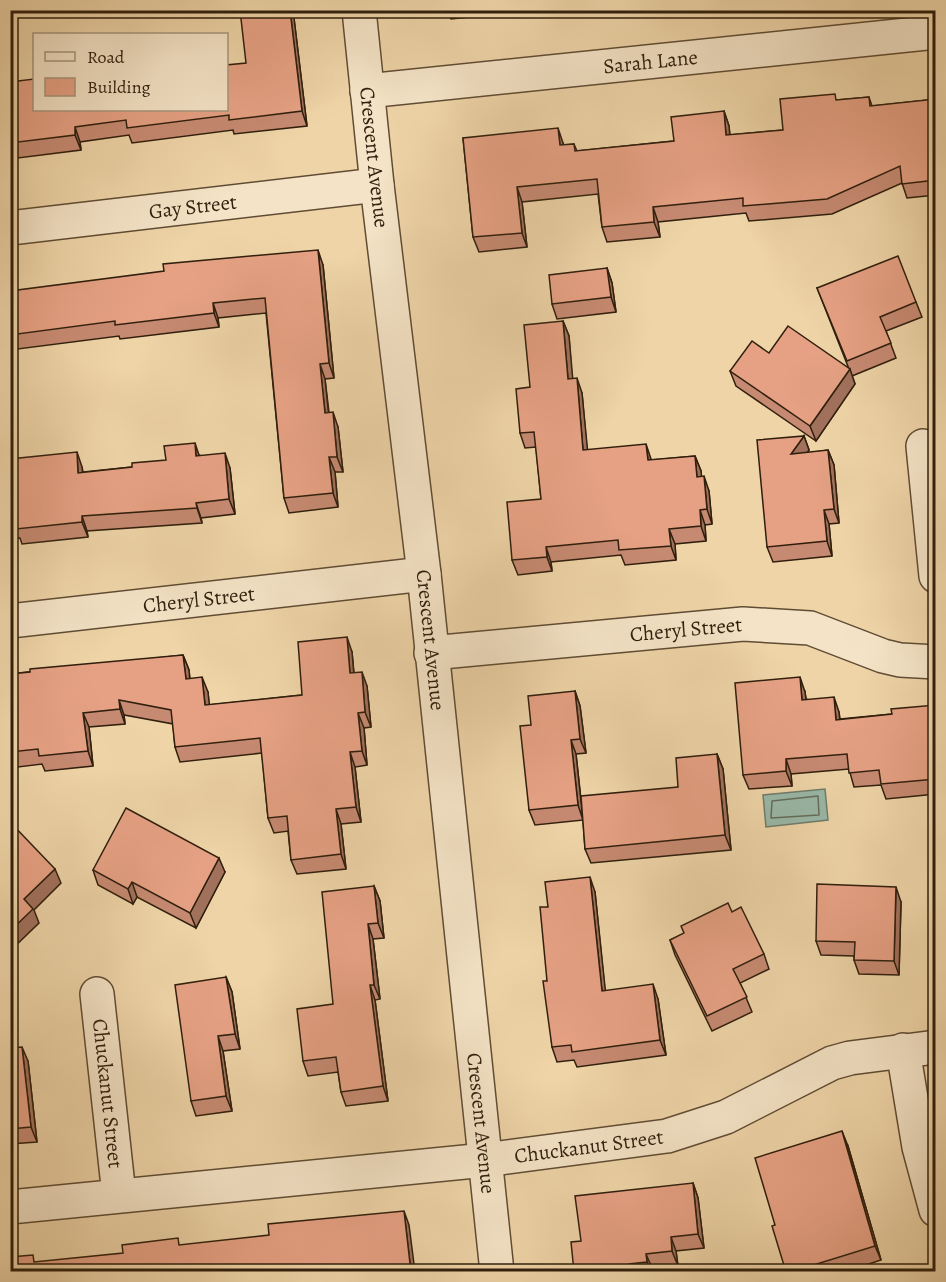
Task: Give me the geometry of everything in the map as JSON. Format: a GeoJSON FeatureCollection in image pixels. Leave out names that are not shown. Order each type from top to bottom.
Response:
{"type":"FeatureCollection","features":[{"type":"Feature","properties":{"kind":"street","name":"Crescent Avenue"},"geometry":{"type":"LineString","coordinates":[[359,10],[377,185],[424,574],[497,1272]]}},
{"type":"Feature","properties":{"kind":"street","name":"Sarah Lane"},"geometry":{"type":"LineString","coordinates":[[367,91],[936,32]]}},
{"type":"Feature","properties":{"kind":"street","name":"Gay Street"},"geometry":{"type":"LineString","coordinates":[[10,228],[377,185]]}},
{"type":"Feature","properties":{"kind":"street"},"geometry":{"type":"LineString","coordinates":[[923,446],[936,576]]}},
{"type":"Feature","properties":{"kind":"street","name":"Cheryl Street"},"geometry":{"type":"LineString","coordinates":[[10,621],[424,574]]}},
{"type":"Feature","properties":{"kind":"street","name":"Cheryl Street"},"geometry":{"type":"LineString","coordinates":[[431,653],[743,624],[810,628],[883,656],[910,661],[936,662]]}},
{"type":"Feature","properties":{"kind":"street","name":"Chuckanut Street"},"geometry":{"type":"LineString","coordinates":[[97,994],[119,1195]]}},
{"type":"Feature","properties":{"kind":"street","name":"Chuckanut Street"},"geometry":{"type":"LineString","coordinates":[[10,1207],[485,1160],[688,1131],[726,1117],[832,1063],[903,1050],[936,1047]]}},
{"type":"Feature","properties":{"kind":"street"},"geometry":{"type":"LineString","coordinates":[[903,1050],[919,1147],[936,1210]]}},
{"type":"Feature","properties":{"kind":"water"},"geometry":{"type":"Polygon","coordinates":[[[825,789],[828,820],[766,827],[763,795],[825,789]]]}},
{"type":"Feature","properties":{"kind":"building"},"geometry":{"type":"Polygon","coordinates":[[[240,10],[290,10],[302,111],[229,120],[229,115],[127,128],[126,120],[75,127],[75,135],[10,143],[10,82],[33,79],[33,111],[228,111],[228,65],[246,63],[240,10]]]}},
{"type":"Feature","properties":{"kind":"building"},"geometry":{"type":"Polygon","coordinates":[[[835,94],[836,100],[869,97],[870,106],[936,99],[936,180],[902,184],[900,166],[827,199],[743,206],[743,198],[653,207],[654,222],[602,227],[597,179],[517,187],[522,233],[473,237],[463,138],[558,128],[560,145],[574,144],[575,151],[674,141],[671,117],[724,111],[726,135],[783,130],[780,99],[835,94]]]}},
{"type":"Feature","properties":{"kind":"building"},"geometry":{"type":"Polygon","coordinates":[[[318,250],[329,363],[320,364],[325,413],[333,412],[337,457],[329,457],[333,493],[284,498],[265,298],[213,303],[214,313],[115,325],[115,321],[10,335],[10,291],[164,271],[163,264],[318,250]]]}},
{"type":"Feature","properties":{"kind":"building"},"geometry":{"type":"Polygon","coordinates":[[[898,256],[916,302],[880,317],[891,343],[847,361],[817,288],[898,256]]]}},
{"type":"Feature","properties":{"kind":"building"},"geometry":{"type":"Polygon","coordinates":[[[607,268],[611,297],[552,304],[549,275],[607,268]]]}},
{"type":"Feature","properties":{"kind":"building"},"geometry":{"type":"Polygon","coordinates":[[[936,294],[936,308],[930,305],[936,294]]]}},
{"type":"Feature","properties":{"kind":"building"},"geometry":{"type":"Polygon","coordinates":[[[563,321],[568,379],[577,378],[583,450],[646,444],[648,460],[695,456],[697,477],[704,476],[707,509],[700,510],[701,526],[669,529],[671,546],[619,550],[618,540],[546,547],[547,557],[512,560],[507,502],[541,499],[534,432],[520,433],[516,389],[530,387],[524,325],[563,321]]]}},
{"type":"Feature","properties":{"kind":"building"},"geometry":{"type":"Polygon","coordinates":[[[788,326],[850,369],[810,426],[730,371],[752,341],[769,353],[788,326]]]}},
{"type":"Feature","properties":{"kind":"building"},"geometry":{"type":"Polygon","coordinates":[[[804,436],[791,454],[828,450],[834,509],[824,510],[827,541],[767,547],[757,440],[804,436]]]}},
{"type":"Feature","properties":{"kind":"building"},"geometry":{"type":"Polygon","coordinates":[[[195,443],[196,456],[225,453],[229,499],[196,503],[197,508],[82,516],[82,522],[16,529],[16,523],[10,524],[10,459],[77,452],[78,473],[132,467],[132,463],[166,460],[164,446],[195,443]]]}},
{"type":"Feature","properties":{"kind":"building"},"geometry":{"type":"Polygon","coordinates":[[[347,637],[350,673],[362,672],[365,712],[358,713],[362,751],[350,752],[356,807],[336,809],[341,854],[291,860],[287,816],[268,818],[260,738],[175,747],[171,710],[119,700],[120,709],[83,713],[88,751],[39,756],[38,749],[10,752],[10,674],[30,672],[30,669],[183,655],[186,679],[202,677],[205,705],[302,695],[298,642],[347,637]]]}},
{"type":"Feature","properties":{"kind":"building"},"geometry":{"type":"Polygon","coordinates":[[[800,677],[802,700],[834,697],[836,720],[892,714],[891,709],[936,705],[936,779],[881,784],[879,770],[849,773],[847,754],[786,759],[786,771],[743,775],[735,683],[800,677]]]}},
{"type":"Feature","properties":{"kind":"building"},"geometry":{"type":"Polygon","coordinates":[[[575,691],[580,739],[571,740],[578,805],[529,810],[520,726],[531,725],[528,696],[575,691]]]}},
{"type":"Feature","properties":{"kind":"building"},"geometry":{"type":"Polygon","coordinates":[[[717,754],[725,835],[585,849],[581,796],[678,787],[676,758],[717,754]]]}},
{"type":"Feature","properties":{"kind":"building"},"geometry":{"type":"Polygon","coordinates":[[[126,808],[219,858],[190,913],[132,882],[128,889],[93,870],[126,808]]]}},
{"type":"Feature","properties":{"kind":"building"},"geometry":{"type":"Polygon","coordinates":[[[10,822],[55,869],[24,899],[33,909],[10,931],[10,822]]]}},
{"type":"Feature","properties":{"kind":"building"},"geometry":{"type":"Polygon","coordinates":[[[590,877],[602,991],[653,984],[660,1040],[572,1052],[571,1045],[552,1047],[543,981],[547,981],[540,907],[548,907],[545,882],[590,877]]]}},
{"type":"Feature","properties":{"kind":"building"},"geometry":{"type":"Polygon","coordinates":[[[817,884],[896,887],[894,961],[854,960],[855,942],[816,941],[817,884]]]}},
{"type":"Feature","properties":{"kind":"building"},"geometry":{"type":"Polygon","coordinates":[[[374,886],[378,923],[368,924],[374,985],[370,985],[383,1086],[341,1092],[336,1057],[303,1061],[297,1009],[333,1004],[322,892],[374,886]]]}},
{"type":"Feature","properties":{"kind":"building"},"geometry":{"type":"Polygon","coordinates":[[[728,903],[732,912],[741,907],[764,954],[733,969],[747,997],[707,1016],[670,940],[684,933],[681,926],[728,903]]]}},
{"type":"Feature","properties":{"kind":"building"},"geometry":{"type":"Polygon","coordinates":[[[226,977],[235,1034],[218,1036],[226,1096],[191,1101],[175,985],[226,977]]]}},
{"type":"Feature","properties":{"kind":"building"},"geometry":{"type":"Polygon","coordinates":[[[22,1047],[31,1127],[10,1129],[10,1048],[22,1047]]]}},
{"type":"Feature","properties":{"kind":"building"},"geometry":{"type":"Polygon","coordinates":[[[842,1131],[875,1246],[786,1272],[755,1158],[842,1131]]]}},
{"type":"Feature","properties":{"kind":"building"},"geometry":{"type":"Polygon","coordinates":[[[693,1183],[698,1234],[671,1237],[672,1251],[646,1254],[647,1262],[629,1264],[629,1272],[574,1272],[571,1242],[581,1241],[575,1196],[693,1183]]]}},
{"type":"Feature","properties":{"kind":"building"},"geometry":{"type":"Polygon","coordinates":[[[404,1211],[411,1272],[10,1272],[10,1257],[33,1255],[34,1262],[123,1253],[122,1245],[178,1238],[179,1245],[269,1235],[268,1224],[404,1211]]]}}]}
